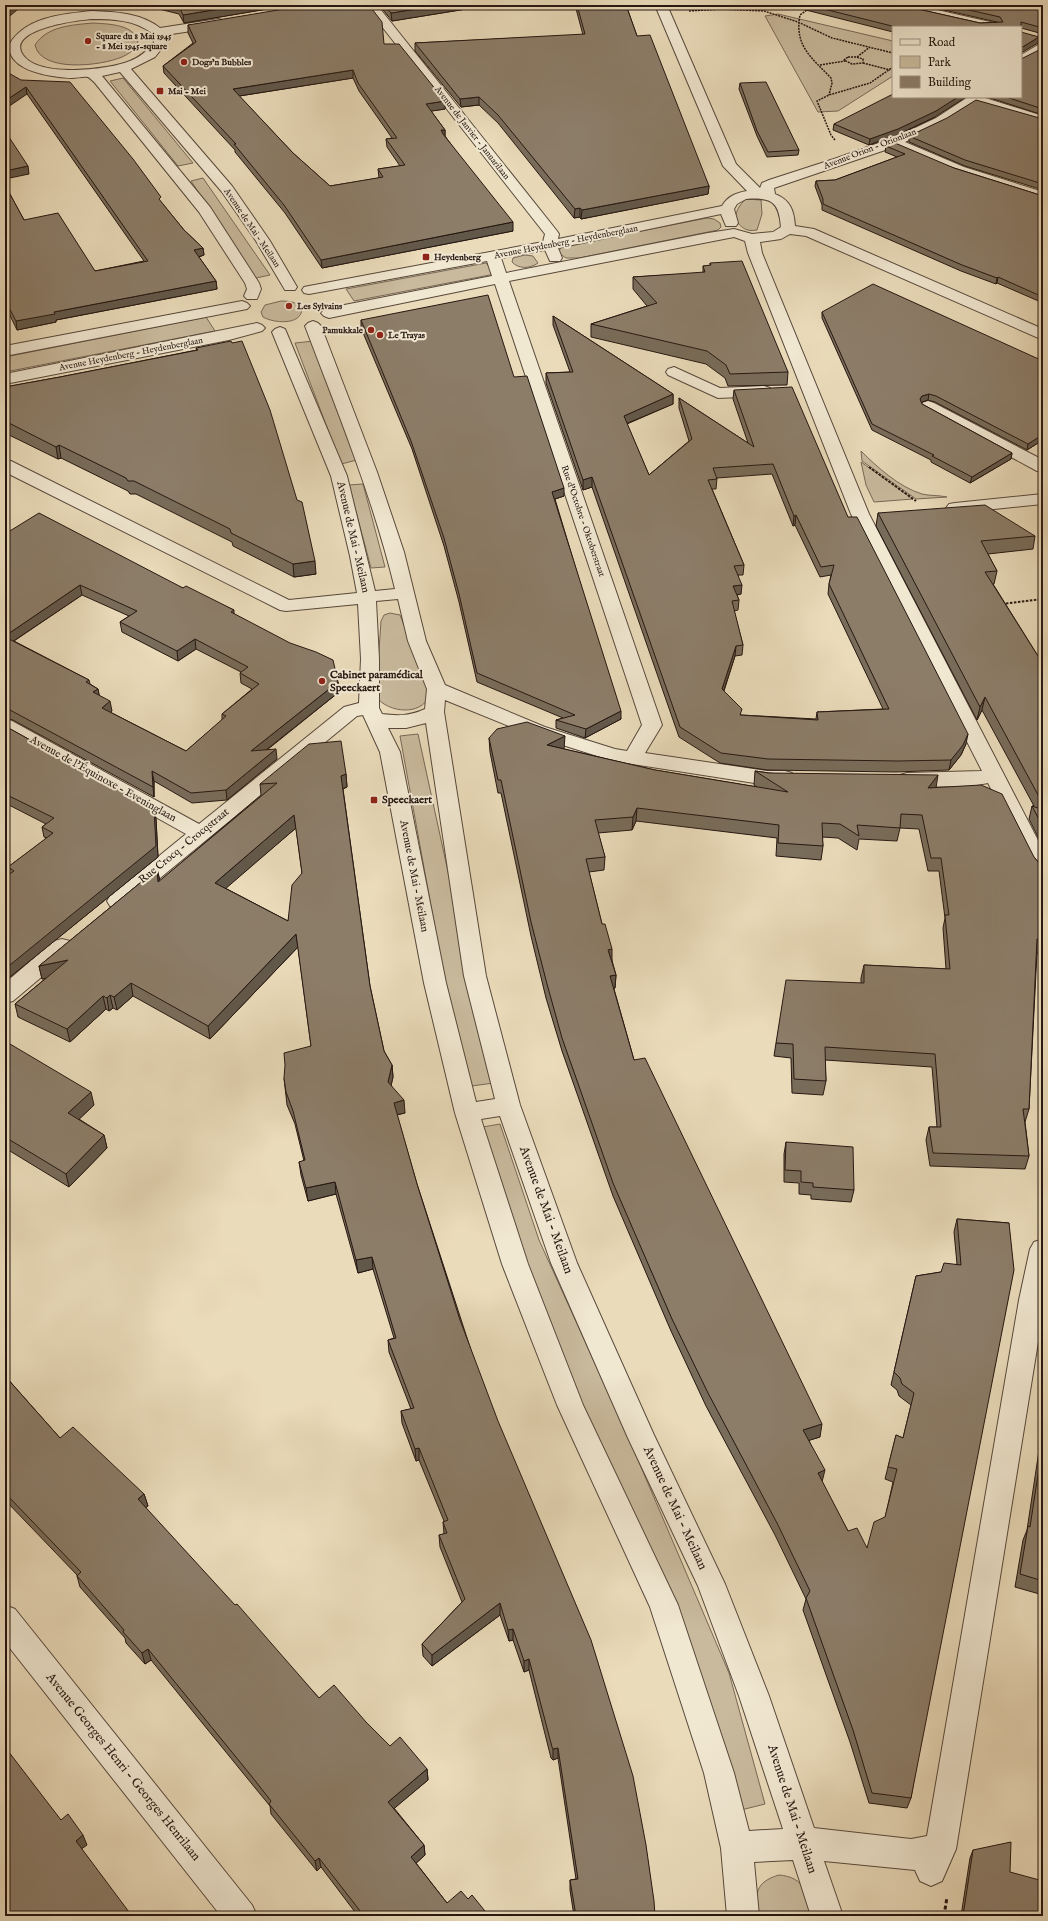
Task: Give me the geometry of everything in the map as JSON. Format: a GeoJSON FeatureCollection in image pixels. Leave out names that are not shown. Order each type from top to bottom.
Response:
{"type":"FeatureCollection","features":[{"type":"Feature","properties":{"kind":"street"},"geometry":{"type":"LineString","coordinates":[[69,5],[79,16]]}},
{"type":"Feature","properties":{"kind":"street","name":"Avenue de Janvier - Januarilaan"},"geometry":{"type":"LineString","coordinates":[[371,5],[552,234],[550,245],[559,266]]}},
{"type":"Feature","properties":{"kind":"street"},"geometry":{"type":"LineString","coordinates":[[661,5],[730,166],[764,195],[779,201],[786,210],[788,229]]}},
{"type":"Feature","properties":{"kind":"street"},"geometry":{"type":"LineString","coordinates":[[899,5],[991,26]]}},
{"type":"Feature","properties":{"kind":"street"},"geometry":{"type":"LineString","coordinates":[[939,13],[950,5]]}},
{"type":"Feature","properties":{"kind":"street"},"geometry":{"type":"LineString","coordinates":[[46,9],[53,21]]}},
{"type":"Feature","properties":{"kind":"street"},"geometry":{"type":"LineString","coordinates":[[158,32],[160,43],[152,54],[123,68],[91,73],[63,73],[39,69],[11,57],[20,37],[39,25],[79,16],[105,15],[128,18],[146,24],[158,32],[231,20]]}},
{"type":"Feature","properties":{"kind":"street"},"geometry":{"type":"LineString","coordinates":[[1022,59],[1041,41]]}},
{"type":"Feature","properties":{"kind":"street","name":"Avenue de Mai - Meilaan"},"geometry":{"type":"LineString","coordinates":[[123,68],[232,196],[262,241],[290,288]]}},
{"type":"Feature","properties":{"kind":"street"},"geometry":{"type":"LineString","coordinates":[[5,351],[247,301],[272,289],[290,288],[309,290],[318,293],[328,302],[330,307],[329,313],[323,320],[313,326],[280,332],[256,328],[244,320],[240,311],[247,301],[254,289],[252,283],[205,210],[100,80],[91,73]]}},
{"type":"Feature","properties":{"kind":"street"},"geometry":{"type":"LineString","coordinates":[[975,98],[1043,120]]}},
{"type":"Feature","properties":{"kind":"street","name":"Avenue Orion - Orionlaan"},"geometry":{"type":"LineString","coordinates":[[764,195],[768,186],[783,179],[853,157],[927,128],[975,98]]}},
{"type":"Feature","properties":{"kind":"street"},"geometry":{"type":"LineString","coordinates":[[893,142],[959,170],[1043,197]]}},
{"type":"Feature","properties":{"kind":"street"},"geometry":{"type":"LineString","coordinates":[[730,166],[726,183],[734,233]]}},
{"type":"Feature","properties":{"kind":"street"},"geometry":{"type":"LineString","coordinates":[[179,177],[210,170]]}},
{"type":"Feature","properties":{"kind":"street"},"geometry":{"type":"LineString","coordinates":[[730,205],[745,196],[764,195]]}},
{"type":"Feature","properties":{"kind":"street","name":"Avenue Heydenberg - Heydenberglaan"},"geometry":{"type":"LineString","coordinates":[[309,290],[550,245],[730,205]]}},
{"type":"Feature","properties":{"kind":"street"},"geometry":{"type":"LineString","coordinates":[[329,313],[502,279],[559,266],[734,233],[752,238],[776,236],[788,229],[809,232],[1043,335]]}},
{"type":"Feature","properties":{"kind":"street"},"geometry":{"type":"LineString","coordinates":[[752,238],[795,390],[1043,870]]}},
{"type":"Feature","properties":{"kind":"street","name":"Rue d'Octobre - Oktoberstraat"},"geometry":{"type":"LineString","coordinates":[[493,256],[652,725],[632,759]]}},
{"type":"Feature","properties":{"kind":"street","name":"Avenue de Mai - Meilaan"},"geometry":{"type":"LineString","coordinates":[[313,326],[369,472],[395,552],[404,593],[435,700],[445,792],[475,976],[508,1105],[564,1263],[642,1438],[711,1584],[754,1696],[828,1916]]}},
{"type":"Feature","properties":{"kind":"street","name":"Avenue Heydenberg - Heydenberglaan"},"geometry":{"type":"LineString","coordinates":[[5,379],[222,337],[256,328]]}},
{"type":"Feature","properties":{"kind":"street","name":"Avenue de Mai - Meilaan"},"geometry":{"type":"LineString","coordinates":[[280,332],[339,476],[367,597],[372,714],[390,752],[435,983],[467,1113],[515,1264],[570,1405],[664,1605],[719,1773],[737,1848],[743,1916]]}},
{"type":"Feature","properties":{"kind":"street"},"geometry":{"type":"LineString","coordinates":[[674,372],[718,393],[795,390]]}},
{"type":"Feature","properties":{"kind":"street"},"geometry":{"type":"LineString","coordinates":[[928,406],[1043,467]]}},
{"type":"Feature","properties":{"kind":"street"},"geometry":{"type":"LineString","coordinates":[[5,465],[286,606],[404,593]]}},
{"type":"Feature","properties":{"kind":"street","name":"Avenue de Mai - Meilaan"},"geometry":{"type":"LineString","coordinates":[[339,476],[369,472]]}},
{"type":"Feature","properties":{"kind":"street"},"geometry":{"type":"LineString","coordinates":[[937,510],[1043,499]]}},
{"type":"Feature","properties":{"kind":"street"},"geometry":{"type":"LineString","coordinates":[[860,514],[879,513]]}},
{"type":"Feature","properties":{"kind":"street"},"geometry":{"type":"LineString","coordinates":[[372,714],[397,723],[418,720],[435,700],[538,731],[584,747],[632,759],[767,778],[804,779]]}},
{"type":"Feature","properties":{"kind":"street","name":"Rue Crocq - Crocqstraat"},"geometry":{"type":"LineString","coordinates":[[103,914],[200,833],[351,711],[372,714]]}},
{"type":"Feature","properties":{"kind":"street","name":"Avenue de l'Équinoxe - Eveninglaan"},"geometry":{"type":"LineString","coordinates":[[5,725],[200,833]]}},
{"type":"Feature","properties":{"kind":"street"},"geometry":{"type":"LineString","coordinates":[[888,780],[972,779],[994,776]]}},
{"type":"Feature","properties":{"kind":"street"},"geometry":{"type":"LineString","coordinates":[[5,995],[78,934]]}},
{"type":"Feature","properties":{"kind":"street"},"geometry":{"type":"LineString","coordinates":[[467,1113],[508,1105]]}},
{"type":"Feature","properties":{"kind":"street"},"geometry":{"type":"LineString","coordinates":[[737,1848],[804,1843],[911,1855],[935,1860],[1032,1300],[1042,1263]]}},
{"type":"Feature","properties":{"kind":"street","name":"Avenue Georges Henri - Georges Henrilaan"},"geometry":{"type":"LineString","coordinates":[[5,1619],[241,1916]]}},
{"type":"Feature","properties":{"kind":"path"},"geometry":{"type":"LineString","coordinates":[[814,5],[800,15],[798,22],[798,39],[801,46],[831,78],[832,83],[829,95]]}},
{"type":"Feature","properties":{"kind":"path"},"geometry":{"type":"LineString","coordinates":[[689,11],[721,9],[764,12],[798,22],[832,38],[892,53]]}},
{"type":"Feature","properties":{"kind":"path"},"geometry":{"type":"LineString","coordinates":[[856,57],[870,47]]}},
{"type":"Feature","properties":{"kind":"path"},"geometry":{"type":"LineString","coordinates":[[845,61],[844,60],[847,58],[856,57],[863,59],[863,63]]}},
{"type":"Feature","properties":{"kind":"path"},"geometry":{"type":"LineString","coordinates":[[819,65],[845,61],[852,64],[863,63],[890,70]]}},
{"type":"Feature","properties":{"kind":"path"},"geometry":{"type":"LineString","coordinates":[[838,144],[831,135],[817,101],[829,95],[870,84],[890,70]]}},
{"type":"Feature","properties":{"kind":"path"},"geometry":{"type":"LineString","coordinates":[[867,466],[916,500]]}},
{"type":"Feature","properties":{"kind":"path"},"geometry":{"type":"LineString","coordinates":[[1001,604],[1043,599]]}},
{"type":"Feature","properties":{"kind":"green space"},"geometry":{"type":"Polygon","coordinates":[[[778,14],[892,41],[892,77],[838,111],[818,112],[765,16],[778,14]]]}},
{"type":"Feature","properties":{"kind":"green space","name":"Square du 8 Mai 1945 - 8 Mei 1945-square"},"geometry":{"type":"Polygon","coordinates":[[[93,23],[121,26],[133,32],[138,44],[127,55],[100,63],[87,65],[73,65],[48,60],[40,54],[35,45],[46,34],[53,30],[93,23]]]}},
{"type":"Feature","properties":{"kind":"green space"},"geometry":{"type":"Polygon","coordinates":[[[123,78],[193,163],[178,166],[110,81],[123,78]]]}},
{"type":"Feature","properties":{"kind":"green space"},"geometry":{"type":"Polygon","coordinates":[[[203,178],[270,275],[256,278],[191,181],[203,178]]]}},
{"type":"Feature","properties":{"kind":"green space"},"geometry":{"type":"Polygon","coordinates":[[[746,199],[761,200],[762,214],[757,230],[744,229],[735,220],[738,208],[746,199]]]}},
{"type":"Feature","properties":{"kind":"green space"},"geometry":{"type":"Polygon","coordinates":[[[707,218],[714,219],[720,223],[721,227],[718,230],[579,258],[566,258],[560,254],[559,251],[561,247],[569,245],[707,218]]]}},
{"type":"Feature","properties":{"kind":"green space"},"geometry":{"type":"Polygon","coordinates":[[[525,255],[533,256],[538,263],[531,266],[521,267],[512,262],[513,258],[525,255]]]}},
{"type":"Feature","properties":{"kind":"green space"},"geometry":{"type":"Polygon","coordinates":[[[486,263],[495,274],[354,301],[346,289],[486,263]]]}},
{"type":"Feature","properties":{"kind":"green space"},"geometry":{"type":"Polygon","coordinates":[[[281,301],[296,303],[302,309],[297,318],[292,321],[279,322],[263,317],[261,312],[265,305],[281,301]]]}},
{"type":"Feature","properties":{"kind":"green space"},"geometry":{"type":"Polygon","coordinates":[[[206,317],[215,331],[5,372],[5,357],[206,317]]]}},
{"type":"Feature","properties":{"kind":"green space"},"geometry":{"type":"Polygon","coordinates":[[[314,341],[357,460],[341,464],[295,343],[314,341]]]}},
{"type":"Feature","properties":{"kind":"green space"},"geometry":{"type":"Polygon","coordinates":[[[861,451],[881,470],[905,487],[922,494],[947,497],[916,499],[862,461],[861,451]]]}},
{"type":"Feature","properties":{"kind":"green space"},"geometry":{"type":"Polygon","coordinates":[[[861,462],[913,499],[874,502],[866,485],[861,462]]]}},
{"type":"Feature","properties":{"kind":"green space"},"geometry":{"type":"Polygon","coordinates":[[[363,484],[385,567],[371,568],[349,485],[363,484]]]}},
{"type":"Feature","properties":{"kind":"green space"},"geometry":{"type":"Polygon","coordinates":[[[390,613],[400,615],[430,692],[427,700],[422,705],[408,710],[392,708],[379,700],[377,681],[381,621],[384,615],[390,613]]]}},
{"type":"Feature","properties":{"kind":"green space"},"geometry":{"type":"Polygon","coordinates":[[[418,734],[494,1083],[464,1087],[400,736],[418,734]]]}},
{"type":"Feature","properties":{"kind":"green space"},"geometry":{"type":"Polygon","coordinates":[[[500,1124],[539,1240],[626,1432],[729,1673],[765,1804],[737,1811],[542,1320],[477,1128],[500,1124]]]}},
{"type":"Feature","properties":{"kind":"green space"},"geometry":{"type":"Polygon","coordinates":[[[779,1875],[788,1876],[800,1883],[808,1894],[816,1916],[757,1916],[756,1901],[758,1890],[765,1881],[779,1875]]]}},
{"type":"Feature","properties":{"kind":"building"},"geometry":{"type":"Polygon","coordinates":[[[5,5],[14,5],[5,12],[5,5]]]}},
{"type":"Feature","properties":{"kind":"building"},"geometry":{"type":"Polygon","coordinates":[[[175,5],[243,5],[183,15],[179,6],[175,5]]]}},
{"type":"Feature","properties":{"kind":"building"},"geometry":{"type":"Polygon","coordinates":[[[308,5],[369,5],[382,22],[384,44],[399,44],[445,101],[426,104],[445,130],[441,130],[443,134],[513,222],[321,260],[284,205],[234,144],[236,144],[163,66],[196,42],[188,25],[308,5]],[[353,70],[233,89],[293,153],[330,186],[383,177],[378,169],[405,165],[386,139],[397,138],[358,83],[353,70]]]}},
{"type":"Feature","properties":{"kind":"building"},"geometry":{"type":"Polygon","coordinates":[[[385,5],[442,5],[391,13],[385,5]]]}},
{"type":"Feature","properties":{"kind":"building"},"geometry":{"type":"Polygon","coordinates":[[[577,5],[626,5],[637,36],[650,35],[709,186],[582,210],[580,208],[575,209],[498,115],[479,97],[460,99],[415,43],[585,34],[577,5]]]}},
{"type":"Feature","properties":{"kind":"building"},"geometry":{"type":"Polygon","coordinates":[[[808,5],[900,5],[980,23],[1003,22],[1000,17],[947,5],[1043,5],[1043,28],[1021,22],[1021,26],[892,26],[808,5]]]}},
{"type":"Feature","properties":{"kind":"building"},"geometry":{"type":"Polygon","coordinates":[[[1022,32],[1039,37],[1022,47],[1022,32]]]}},
{"type":"Feature","properties":{"kind":"building"},"geometry":{"type":"Polygon","coordinates":[[[1043,48],[1043,109],[1009,98],[1022,98],[1022,58],[1043,48]]]}},
{"type":"Feature","properties":{"kind":"building"},"geometry":{"type":"Polygon","coordinates":[[[5,71],[21,80],[70,82],[133,159],[161,197],[159,199],[184,230],[203,248],[194,250],[216,281],[54,312],[55,314],[16,321],[5,300],[5,185],[24,220],[58,213],[95,271],[148,261],[26,87],[5,101],[5,71]]]}},
{"type":"Feature","properties":{"kind":"building"},"geometry":{"type":"Polygon","coordinates":[[[766,82],[799,150],[768,152],[757,131],[740,83],[766,82]]]}},
{"type":"Feature","properties":{"kind":"building"},"geometry":{"type":"Polygon","coordinates":[[[892,95],[892,98],[956,98],[936,111],[898,129],[870,139],[834,124],[892,95]]]}},
{"type":"Feature","properties":{"kind":"building"},"geometry":{"type":"Polygon","coordinates":[[[976,100],[1043,119],[1043,184],[965,160],[909,136],[947,118],[976,100]]]}},
{"type":"Feature","properties":{"kind":"building"},"geometry":{"type":"Polygon","coordinates":[[[5,131],[28,166],[5,171],[5,131]]]}},
{"type":"Feature","properties":{"kind":"building"},"geometry":{"type":"Polygon","coordinates":[[[895,143],[954,168],[1043,196],[1043,297],[998,277],[997,278],[962,265],[823,204],[823,199],[816,181],[835,180],[905,154],[886,146],[895,143]]]}},
{"type":"Feature","properties":{"kind":"building"},"geometry":{"type":"Polygon","coordinates":[[[742,261],[788,372],[730,374],[726,365],[707,351],[591,324],[657,303],[633,277],[705,272],[703,266],[711,265],[710,263],[742,261]]]}},
{"type":"Feature","properties":{"kind":"building"},"geometry":{"type":"Polygon","coordinates":[[[873,284],[1043,361],[1043,439],[1039,437],[1028,444],[936,396],[929,394],[922,396],[920,399],[922,404],[1012,453],[972,477],[932,456],[934,455],[872,424],[822,312],[873,284]]]}},
{"type":"Feature","properties":{"kind":"building"},"geometry":{"type":"Polygon","coordinates":[[[488,295],[514,377],[527,376],[564,488],[552,492],[621,711],[586,729],[556,720],[575,715],[477,673],[459,594],[444,538],[411,441],[361,320],[488,295]]]}},
{"type":"Feature","properties":{"kind":"building"},"geometry":{"type":"Polygon","coordinates":[[[553,316],[673,394],[624,416],[649,475],[692,439],[679,398],[754,447],[734,390],[792,387],[848,517],[857,517],[968,734],[963,745],[951,760],[898,761],[768,759],[721,753],[680,727],[592,477],[583,480],[546,373],[573,372],[553,316]],[[773,464],[713,468],[717,479],[708,480],[744,565],[734,566],[742,585],[733,586],[739,600],[732,601],[743,645],[736,646],[722,689],[742,709],[740,715],[818,720],[817,712],[889,709],[829,584],[834,565],[821,567],[796,515],[794,516],[773,464]]]}},
{"type":"Feature","properties":{"kind":"building"},"geometry":{"type":"Polygon","coordinates":[[[231,341],[232,343],[242,341],[270,410],[297,500],[302,502],[315,561],[293,564],[231,533],[230,529],[134,481],[128,481],[126,478],[59,445],[56,447],[5,421],[5,387],[198,350],[196,348],[231,341]]]}},
{"type":"Feature","properties":{"kind":"building"},"geometry":{"type":"Polygon","coordinates":[[[985,505],[1035,536],[981,541],[997,571],[985,572],[1043,664],[1043,804],[985,697],[980,707],[878,513],[985,505]]]}},
{"type":"Feature","properties":{"kind":"building"},"geometry":{"type":"Polygon","coordinates":[[[39,513],[183,588],[186,586],[234,610],[231,612],[290,643],[333,660],[338,682],[251,751],[276,749],[226,790],[191,793],[152,771],[153,787],[5,708],[5,637],[89,680],[86,682],[98,689],[93,692],[110,701],[102,708],[186,751],[226,716],[222,714],[259,684],[240,673],[248,667],[195,639],[177,651],[120,622],[137,611],[80,585],[5,636],[5,534],[39,513]]]}},
{"type":"Feature","properties":{"kind":"building"},"geometry":{"type":"Polygon","coordinates":[[[527,722],[565,736],[547,745],[655,770],[788,792],[755,771],[769,773],[938,775],[928,788],[981,785],[1002,794],[1034,857],[1039,863],[1043,864],[1043,940],[1037,939],[1029,1109],[1023,1109],[1029,1156],[933,1153],[929,1127],[941,1127],[935,1054],[825,1047],[826,1081],[794,1079],[793,1044],[776,1043],[786,980],[864,983],[864,965],[950,969],[945,915],[949,915],[941,858],[931,858],[922,815],[901,814],[900,828],[857,825],[859,836],[840,824],[822,823],[823,846],[778,843],[779,825],[637,808],[633,817],[595,820],[605,857],[586,859],[602,924],[605,924],[612,949],[608,950],[616,975],[610,976],[634,1060],[645,1058],[822,1424],[803,1430],[825,1470],[818,1473],[848,1531],[857,1528],[867,1548],[874,1522],[885,1517],[897,1469],[888,1467],[896,1435],[903,1438],[914,1393],[902,1384],[900,1378],[894,1372],[916,1276],[941,1272],[944,1263],[961,1265],[957,1219],[1009,1223],[1014,1270],[911,1798],[872,1793],[853,1730],[806,1598],[810,1591],[777,1523],[708,1393],[672,1319],[613,1183],[562,1038],[531,922],[501,780],[498,780],[489,738],[497,729],[527,722]]]}},
{"type":"Feature","properties":{"kind":"building"},"geometry":{"type":"Polygon","coordinates":[[[5,726],[154,809],[156,846],[5,969],[5,877],[14,871],[8,867],[53,833],[42,827],[54,818],[5,794],[5,726]]]}},
{"type":"Feature","properties":{"kind":"building"},"geometry":{"type":"Polygon","coordinates":[[[341,741],[346,774],[341,776],[370,986],[384,1051],[392,1065],[388,1082],[404,1100],[394,1103],[417,1184],[460,1320],[498,1421],[591,1640],[633,1776],[646,1845],[655,1916],[576,1916],[570,1880],[578,1879],[558,1748],[553,1749],[552,1747],[529,1659],[524,1661],[513,1629],[508,1630],[500,1603],[432,1655],[422,1644],[465,1599],[439,1535],[447,1533],[443,1522],[448,1520],[419,1448],[415,1449],[401,1411],[414,1408],[388,1340],[396,1338],[372,1257],[356,1260],[335,1182],[306,1188],[299,1162],[305,1160],[293,1111],[286,1092],[284,1078],[284,1053],[311,1046],[296,934],[208,1026],[131,983],[114,997],[110,995],[107,998],[103,996],[67,1029],[15,1004],[68,960],[39,966],[157,869],[158,882],[277,783],[260,784],[309,744],[341,741]],[[294,815],[215,883],[288,921],[292,885],[302,873],[294,815]]]}},
{"type":"Feature","properties":{"kind":"building"},"geometry":{"type":"Polygon","coordinates":[[[1032,806],[1043,810],[1043,827],[1032,806]]]}},
{"type":"Feature","properties":{"kind":"building"},"geometry":{"type":"Polygon","coordinates":[[[5,1041],[91,1092],[68,1113],[104,1135],[66,1174],[5,1137],[5,1041]]]}},
{"type":"Feature","properties":{"kind":"building"},"geometry":{"type":"Polygon","coordinates":[[[786,1142],[853,1147],[854,1190],[813,1187],[813,1183],[801,1182],[801,1171],[785,1170],[786,1142]]]}},
{"type":"Feature","properties":{"kind":"building"},"geometry":{"type":"Polygon","coordinates":[[[5,1376],[60,1438],[73,1427],[144,1494],[138,1499],[235,1605],[237,1604],[319,1698],[334,1685],[366,1722],[390,1746],[400,1737],[427,1769],[388,1802],[424,1845],[411,1857],[447,1903],[461,1891],[468,1899],[472,1895],[489,1916],[364,1916],[319,1858],[315,1861],[269,1804],[271,1801],[253,1778],[148,1649],[142,1653],[77,1576],[81,1572],[5,1493],[5,1376]]]}},
{"type":"Feature","properties":{"kind":"building"},"geometry":{"type":"Polygon","coordinates":[[[1043,1442],[1043,1581],[1020,1574],[1028,1526],[1030,1527],[1043,1442]]]}},
{"type":"Feature","properties":{"kind":"building"},"geometry":{"type":"Polygon","coordinates":[[[5,1747],[61,1820],[68,1814],[83,1835],[76,1841],[132,1916],[5,1916],[5,1747]]]}},
{"type":"Feature","properties":{"kind":"building"},"geometry":{"type":"Polygon","coordinates":[[[1011,1842],[1010,1872],[1043,1881],[1043,1916],[963,1916],[973,1850],[1011,1842]]]}},
{"type":"Feature","properties":{"kind":"place","name":"Square du 8 Mai 1945 - 8 Mei 1945-square"},"geometry":{"type":"Point","coordinates":[88,41]}},
{"type":"Feature","properties":{"kind":"place","name":"Dogs'n Bubbles"},"geometry":{"type":"Point","coordinates":[184,62]}},
{"type":"Feature","properties":{"kind":"place","name":"Mai - Mei"},"geometry":{"type":"Point","coordinates":[160,91]}},
{"type":"Feature","properties":{"kind":"place","name":"Heydenberg"},"geometry":{"type":"Point","coordinates":[426,257]}},
{"type":"Feature","properties":{"kind":"place","name":"Les Sylvains"},"geometry":{"type":"Point","coordinates":[289,306]}},
{"type":"Feature","properties":{"kind":"place","name":"Pamukkale"},"geometry":{"type":"Point","coordinates":[371,330]}},
{"type":"Feature","properties":{"kind":"place","name":"Le Trayas"},"geometry":{"type":"Point","coordinates":[380,335]}},
{"type":"Feature","properties":{"kind":"place","name":"Cabinet paramédical Speeckaert"},"geometry":{"type":"Point","coordinates":[322,681]}},
{"type":"Feature","properties":{"kind":"place","name":"Speeckaert"},"geometry":{"type":"Point","coordinates":[374,800]}}]}
